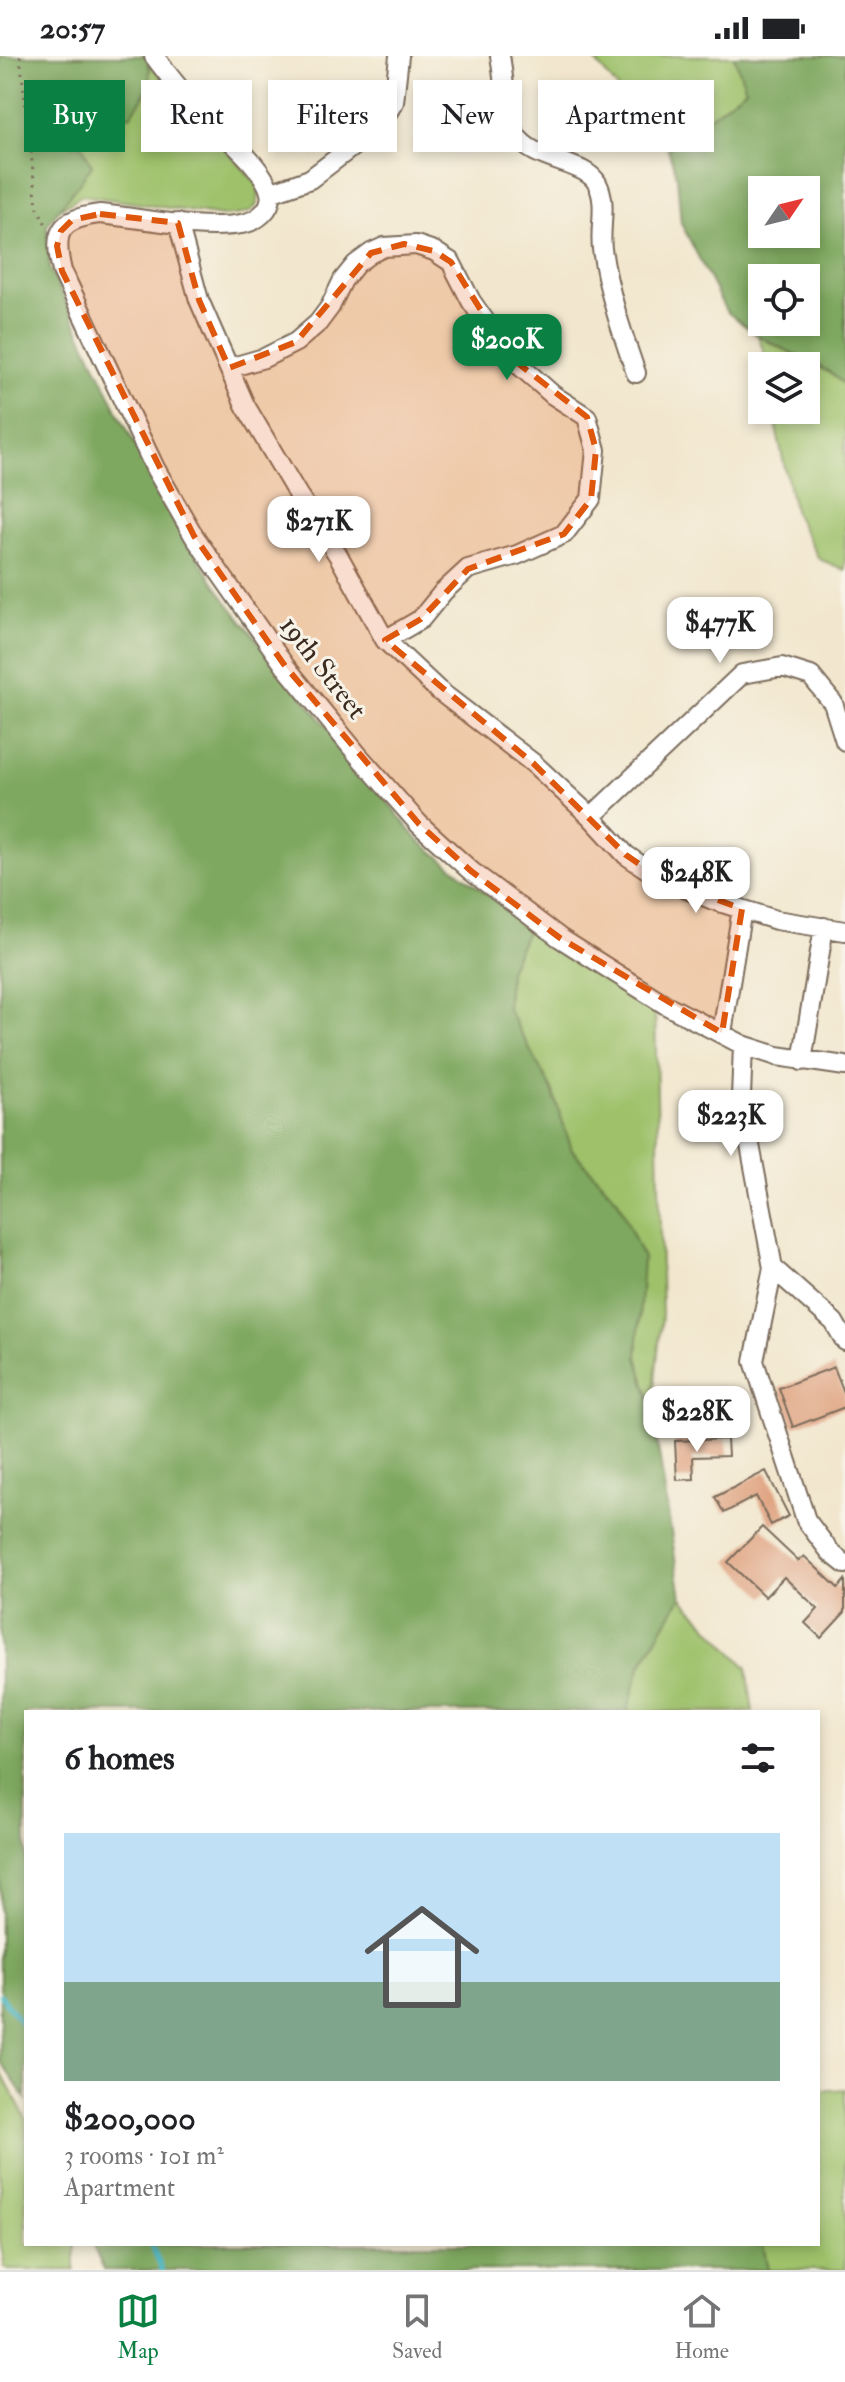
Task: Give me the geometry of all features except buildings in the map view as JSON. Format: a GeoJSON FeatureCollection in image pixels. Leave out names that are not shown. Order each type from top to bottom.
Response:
{"type":"FeatureCollection","features":[{"type":"Feature","properties":{"kind":"street"},"geometry":{"type":"LineString","coordinates":[[57,246],[61,231],[72,220],[83,216],[100,214],[213,226],[252,222],[262,215],[269,204],[270,193],[258,171],[193,105],[154,56]]}},
{"type":"Feature","properties":{"kind":"street"},"geometry":{"type":"LineString","coordinates":[[270,193],[310,179],[378,127],[394,102],[399,56]]}},
{"type":"Feature","properties":{"kind":"street"},"geometry":{"type":"LineString","coordinates":[[500,56],[508,112],[515,134],[544,158],[578,167],[596,181],[603,205],[602,247],[623,337],[636,373]]}},
{"type":"Feature","properties":{"kind":"street"},"geometry":{"type":"LineString","coordinates":[[178,223],[199,300],[245,405],[338,555],[385,640],[438,690],[533,763],[591,817],[626,855],[660,878],[776,920],[845,931]]}},
{"type":"Feature","properties":{"kind":"street"},"geometry":{"type":"LineString","coordinates":[[229,368],[264,358],[296,342],[318,323],[343,280],[356,264],[371,253],[384,247],[416,245],[434,251],[451,262],[471,301],[510,357],[553,395],[587,417],[596,450],[591,499],[564,534],[517,555],[468,569],[443,592],[421,619],[385,640]]}},
{"type":"Feature","properties":{"kind":"street","name":"19th Street"},"geometry":{"type":"LineString","coordinates":[[57,246],[62,271],[119,393],[155,468],[194,536],[285,666],[419,824],[471,871],[560,938],[666,1005],[743,1045],[777,1056],[845,1066]]}},
{"type":"Feature","properties":{"kind":"street"},"geometry":{"type":"LineString","coordinates":[[591,817],[742,674],[782,667],[811,676],[833,703],[845,741]]}},
{"type":"Feature","properties":{"kind":"street"},"geometry":{"type":"LineString","coordinates":[[722,1033],[742,909]]}},
{"type":"Feature","properties":{"kind":"street"},"geometry":{"type":"LineString","coordinates":[[802,1061],[824,927]]}},
{"type":"Feature","properties":{"kind":"street"},"geometry":{"type":"LineString","coordinates":[[743,1045],[741,1097],[773,1268],[754,1361],[806,1520],[831,1553],[845,1564]]}},
{"type":"Feature","properties":{"kind":"street"},"geometry":{"type":"LineString","coordinates":[[773,1268],[834,1322],[845,1341]]}},
{"type":"Feature","properties":{"kind":"path"},"geometry":{"type":"LineString","coordinates":[[20,56],[37,206],[57,246]]}},
{"type":"Feature","properties":{"kind":"highlighted area"},"geometry":{"type":"Polygon","coordinates":[[[100,214],[178,223],[199,300],[229,368],[296,342],[371,253],[404,244],[434,251],[451,262],[510,357],[587,417],[596,450],[591,499],[564,534],[468,569],[421,619],[385,640],[533,763],[626,855],[660,878],[742,909],[722,1033],[560,938],[471,871],[419,824],[285,666],[194,536],[62,271],[57,246],[61,231],[72,220],[100,214]]]}},
{"type":"Feature","properties":{"kind":"green space"},"geometry":{"type":"Polygon","coordinates":[[[0,56],[145,56],[149,80],[141,80],[141,99],[131,115],[125,116],[125,80],[24,80],[24,152],[85,152],[92,166],[47,225],[50,269],[117,410],[179,529],[227,602],[418,840],[529,927],[509,970],[507,1008],[552,1090],[572,1150],[618,1201],[643,1258],[637,1357],[652,1407],[681,1597],[640,1667],[628,1710],[24,1710],[24,2096],[0,2061],[0,56]]]}},
{"type":"Feature","properties":{"kind":"green space"},"geometry":{"type":"Polygon","coordinates":[[[591,56],[734,56],[746,89],[714,114],[714,80],[611,80],[591,56]]]}},
{"type":"Feature","properties":{"kind":"green space"},"geometry":{"type":"Polygon","coordinates":[[[734,56],[845,56],[845,385],[820,367],[820,352],[790,352],[758,336],[820,336],[820,264],[748,264],[748,328],[726,311],[681,223],[677,177],[669,152],[714,152],[714,114],[746,89],[734,56]]]}},
{"type":"Feature","properties":{"kind":"green space"},"geometry":{"type":"Polygon","coordinates":[[[150,65],[163,80],[148,80],[150,65]]]}},
{"type":"Feature","properties":{"kind":"green space"},"geometry":{"type":"Polygon","coordinates":[[[141,101],[141,152],[228,152],[257,184],[259,194],[256,207],[238,215],[222,216],[82,195],[57,211],[91,166],[85,152],[125,152],[125,116],[131,115],[141,101]]]}},
{"type":"Feature","properties":{"kind":"green space"},"geometry":{"type":"Polygon","coordinates":[[[758,336],[789,352],[764,352],[758,336]]]}},
{"type":"Feature","properties":{"kind":"green space"},"geometry":{"type":"Polygon","coordinates":[[[820,368],[845,385],[845,570],[819,559],[795,514],[776,424],[820,424],[820,368]]]}},
{"type":"Feature","properties":{"kind":"green space"},"geometry":{"type":"Polygon","coordinates":[[[529,927],[655,1008],[662,1316],[652,1407],[637,1357],[642,1258],[618,1200],[572,1150],[552,1090],[507,1008],[509,970],[529,927]]]}},
{"type":"Feature","properties":{"kind":"green space"},"geometry":{"type":"Polygon","coordinates":[[[681,1597],[747,1668],[753,1710],[628,1710],[640,1667],[681,1597]]]}},
{"type":"Feature","properties":{"kind":"green space"},"geometry":{"type":"Polygon","coordinates":[[[0,2070],[24,2115],[24,2246],[75,2246],[75,2270],[9,2270],[5,2268],[0,2240],[0,2070]]]}},
{"type":"Feature","properties":{"kind":"green space"},"geometry":{"type":"Polygon","coordinates":[[[845,2089],[845,2270],[768,2270],[763,2246],[820,2246],[820,2091],[845,2089]]]}},
{"type":"Feature","properties":{"kind":"green space"},"geometry":{"type":"Polygon","coordinates":[[[93,2246],[763,2246],[768,2270],[104,2270],[93,2246]]]}},
{"type":"Feature","properties":{"kind":"waterway"},"geometry":{"type":"LineString","coordinates":[[0,1995],[24,2026]]}},
{"type":"Feature","properties":{"kind":"waterway"},"geometry":{"type":"LineString","coordinates":[[152,2246],[162,2270]]}}]}
